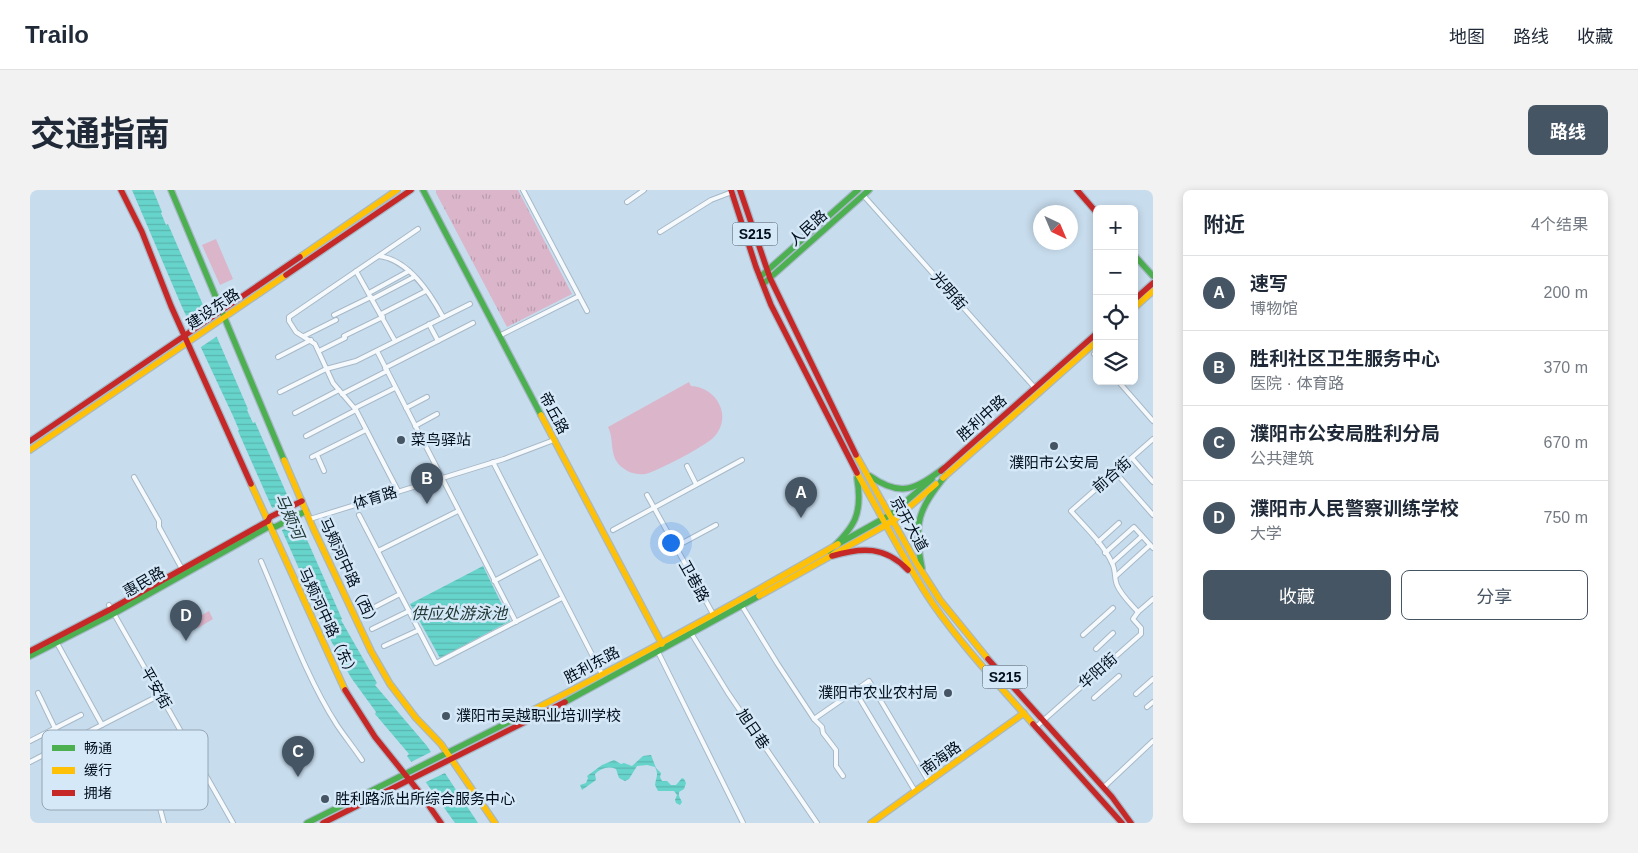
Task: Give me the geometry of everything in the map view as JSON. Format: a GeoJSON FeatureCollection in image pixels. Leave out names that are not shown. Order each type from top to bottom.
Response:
{"type":"FeatureCollection","features":[{"type":"Feature","properties":{"kind":"main road","name":"马颊河中路（东）"},"geometry":{"type":"LineString","coordinates":[[121,190],[135,215],[170,306],[186,334],[341,683],[370,729],[441,823]]}},
{"type":"Feature","properties":{"kind":"main road","name":"马颊河中路（西）"},"geometry":{"type":"LineString","coordinates":[[171,190],[221,319],[301,502],[381,670],[494,823]]}},
{"type":"Feature","properties":{"kind":"main road","name":"建设东路"},"geometry":{"type":"LineString","coordinates":[[30,441],[397,190]]}},
{"type":"Feature","properties":{"kind":"main road","name":"建设东路"},"geometry":{"type":"LineString","coordinates":[[30,450],[411,190]]}},
{"type":"Feature","properties":{"kind":"main road","name":"帝丘路"},"geometry":{"type":"LineString","coordinates":[[423,190],[661,648]]}},
{"type":"Feature","properties":{"kind":"main road","name":"京开大道"},"geometry":{"type":"LineString","coordinates":[[740,190],[770,278],[849,442],[923,574],[940,600],[969,637],[1103,788],[1131,823]]}},
{"type":"Feature","properties":{"kind":"main road","name":"人民路"},"geometry":{"type":"LineString","coordinates":[[760,277],[858,190]]}},
{"type":"Feature","properties":{"kind":"main road","name":"人民路"},"geometry":{"type":"LineString","coordinates":[[763,284],[869,190]]}},
{"type":"Feature","properties":{"kind":"main road"},"geometry":{"type":"LineString","coordinates":[[1077,190],[1093,208]]}},
{"type":"Feature","properties":{"kind":"main road","name":"京开大道"},"geometry":{"type":"LineString","coordinates":[[732,191],[760,277],[782,327],[855,469],[919,582],[962,643],[1122,823]]}},
{"type":"Feature","properties":{"kind":"main road"},"geometry":{"type":"LineString","coordinates":[[1138,259],[1153,276]]}},
{"type":"Feature","properties":{"kind":"main road"},"geometry":{"type":"LineString","coordinates":[[1138,296],[1153,283]]}},
{"type":"Feature","properties":{"kind":"main road"},"geometry":{"type":"LineString","coordinates":[[1138,304],[1153,291]]}},
{"type":"Feature","properties":{"kind":"main road","name":"胜利中路"},"geometry":{"type":"LineString","coordinates":[[945,472],[1093,337]]}},
{"type":"Feature","properties":{"kind":"main road","name":"胜利中路"},"geometry":{"type":"LineString","coordinates":[[884,522],[1093,344]]}},
{"type":"Feature","properties":{"kind":"main road"},"geometry":{"type":"LineString","coordinates":[[831,553],[855,523],[858,514],[861,496],[855,469]]}},
{"type":"Feature","properties":{"kind":"main road"},"geometry":{"type":"LineString","coordinates":[[866,472],[880,484],[901,490],[919,485],[945,472]]}},
{"type":"Feature","properties":{"kind":"main road"},"geometry":{"type":"LineString","coordinates":[[923,574],[916,536],[918,517],[945,472]]}},
{"type":"Feature","properties":{"kind":"main road"},"geometry":{"type":"LineString","coordinates":[[271,522],[301,502]]}},
{"type":"Feature","properties":{"kind":"main road"},"geometry":{"type":"LineString","coordinates":[[271,522],[305,511]]}},
{"type":"Feature","properties":{"kind":"main road","name":"惠民路"},"geometry":{"type":"LineString","coordinates":[[30,651],[183,571],[271,522]]}},
{"type":"Feature","properties":{"kind":"main road","name":"胜利东路"},"geometry":{"type":"LineString","coordinates":[[307,823],[407,777],[420,774],[447,757],[602,674],[691,633],[742,606],[884,522]]}},
{"type":"Feature","properties":{"kind":"main road"},"geometry":{"type":"LineString","coordinates":[[831,553],[861,548],[879,550],[902,563],[919,582]]}},
{"type":"Feature","properties":{"kind":"main road","name":"胜利东路"},"geometry":{"type":"LineString","coordinates":[[323,823],[407,777],[415,769],[447,757],[586,691],[661,648],[713,614],[831,553]]}},
{"type":"Feature","properties":{"kind":"main road","name":"惠民路"},"geometry":{"type":"LineString","coordinates":[[30,656],[111,609]]}},
{"type":"Feature","properties":{"kind":"main road","name":"南海路"},"geometry":{"type":"LineString","coordinates":[[872,823],[1024,713]]}},
{"type":"Feature","properties":{"kind":"street"},"geometry":{"type":"LineString","coordinates":[[523,190],[587,311]]}},
{"type":"Feature","properties":{"kind":"street"},"geometry":{"type":"LineString","coordinates":[[627,202],[644,190]]}},
{"type":"Feature","properties":{"kind":"street"},"geometry":{"type":"LineString","coordinates":[[660,232],[711,200],[732,191]]}},
{"type":"Feature","properties":{"kind":"street","name":"光明街"},"geometry":{"type":"LineString","coordinates":[[863,195],[1035,388]]}},
{"type":"Feature","properties":{"kind":"street"},"geometry":{"type":"LineString","coordinates":[[398,491],[356,409],[332,383],[319,351],[311,340],[296,332],[289,321],[289,316],[418,229]]}},
{"type":"Feature","properties":{"kind":"street"},"geometry":{"type":"LineString","coordinates":[[380,256],[391,258],[410,271],[443,317]]}},
{"type":"Feature","properties":{"kind":"street"},"geometry":{"type":"LineString","coordinates":[[356,271],[396,341]]}},
{"type":"Feature","properties":{"kind":"street"},"geometry":{"type":"LineString","coordinates":[[371,296],[410,271]]}},
{"type":"Feature","properties":{"kind":"street"},"geometry":{"type":"LineString","coordinates":[[334,315],[414,277]]}},
{"type":"Feature","properties":{"kind":"street"},"geometry":{"type":"LineString","coordinates":[[319,351],[426,291]]}},
{"type":"Feature","properties":{"kind":"street"},"geometry":{"type":"LineString","coordinates":[[499,336],[579,296]]}},
{"type":"Feature","properties":{"kind":"street"},"geometry":{"type":"LineString","coordinates":[[280,392],[326,369],[356,361],[470,304]]}},
{"type":"Feature","properties":{"kind":"street"},"geometry":{"type":"LineString","coordinates":[[304,336],[336,320]]}},
{"type":"Feature","properties":{"kind":"street"},"geometry":{"type":"LineString","coordinates":[[295,412],[386,369],[473,323]]}},
{"type":"Feature","properties":{"kind":"street"},"geometry":{"type":"LineString","coordinates":[[429,324],[438,341]]}},
{"type":"Feature","properties":{"kind":"street"},"geometry":{"type":"LineString","coordinates":[[278,357],[311,340]]}},
{"type":"Feature","properties":{"kind":"street"},"geometry":{"type":"LineString","coordinates":[[377,351],[516,622]]}},
{"type":"Feature","properties":{"kind":"street"},"geometry":{"type":"LineString","coordinates":[[1121,385],[1153,422]]}},
{"type":"Feature","properties":{"kind":"street"},"geometry":{"type":"LineString","coordinates":[[306,436],[395,388]]}},
{"type":"Feature","properties":{"kind":"street"},"geometry":{"type":"LineString","coordinates":[[406,408],[427,398]]}},
{"type":"Feature","properties":{"kind":"street"},"geometry":{"type":"LineString","coordinates":[[415,426],[437,414]]}},
{"type":"Feature","properties":{"kind":"street"},"geometry":{"type":"LineString","coordinates":[[312,457],[366,430]]}},
{"type":"Feature","properties":{"kind":"street","name":"前合街"},"geometry":{"type":"LineString","coordinates":[[1098,542],[1071,511],[1153,439]]}},
{"type":"Feature","properties":{"kind":"street","name":"体育路"},"geometry":{"type":"LineString","coordinates":[[310,519],[493,462],[554,440]]}},
{"type":"Feature","properties":{"kind":"street"},"geometry":{"type":"LineString","coordinates":[[317,455],[324,471]]}},
{"type":"Feature","properties":{"kind":"street"},"geometry":{"type":"LineString","coordinates":[[1132,458],[1153,482]]}},
{"type":"Feature","properties":{"kind":"street"},"geometry":{"type":"LineString","coordinates":[[613,530],[742,460]]}},
{"type":"Feature","properties":{"kind":"street"},"geometry":{"type":"LineString","coordinates":[[493,462],[602,674]]}},
{"type":"Feature","properties":{"kind":"street"},"geometry":{"type":"LineString","coordinates":[[687,466],[696,484]]}},
{"type":"Feature","properties":{"kind":"street"},"geometry":{"type":"LineString","coordinates":[[1116,473],[1153,515]]}},
{"type":"Feature","properties":{"kind":"street"},"geometry":{"type":"LineString","coordinates":[[134,477],[159,521],[159,527],[183,571]]}},
{"type":"Feature","properties":{"kind":"street","name":"卫巷路"},"geometry":{"type":"LineString","coordinates":[[647,495],[713,614]]}},
{"type":"Feature","properties":{"kind":"street"},"geometry":{"type":"LineString","coordinates":[[378,551],[458,510]]}},
{"type":"Feature","properties":{"kind":"street"},"geometry":{"type":"LineString","coordinates":[[359,515],[436,663],[562,598]]}},
{"type":"Feature","properties":{"kind":"street"},"geometry":{"type":"LineString","coordinates":[[1119,523],[1098,542],[1112,563],[1116,576],[1115,583],[1138,612],[1153,599]]}},
{"type":"Feature","properties":{"kind":"street"},"geometry":{"type":"LineString","coordinates":[[675,547],[716,525]]}},
{"type":"Feature","properties":{"kind":"street"},"geometry":{"type":"LineString","coordinates":[[1105,553],[1134,527],[1152,546],[1116,576]]}},
{"type":"Feature","properties":{"kind":"street"},"geometry":{"type":"LineString","coordinates":[[1112,563],[1142,536]]}},
{"type":"Feature","properties":{"kind":"street"},"geometry":{"type":"LineString","coordinates":[[494,581],[541,556]]}},
{"type":"Feature","properties":{"kind":"street"},"geometry":{"type":"LineString","coordinates":[[262,561],[292,635],[316,686],[337,725],[362,760]]}},
{"type":"Feature","properties":{"kind":"street"},"geometry":{"type":"LineString","coordinates":[[365,612],[400,594]]}},
{"type":"Feature","properties":{"kind":"street"},"geometry":{"type":"LineString","coordinates":[[742,606],[777,663],[836,750],[836,766],[844,776]]}},
{"type":"Feature","properties":{"kind":"street"},"geometry":{"type":"LineString","coordinates":[[1083,635],[1113,608]]}},
{"type":"Feature","properties":{"kind":"street","name":"平安街"},"geometry":{"type":"LineString","coordinates":[[111,609],[180,730]]}},
{"type":"Feature","properties":{"kind":"street"},"geometry":{"type":"LineString","coordinates":[[372,629],[409,611]]}},
{"type":"Feature","properties":{"kind":"street","name":"华阳街"},"geometry":{"type":"LineString","coordinates":[[1036,726],[1141,634],[1140,628],[1133,619],[1138,612]]}},
{"type":"Feature","properties":{"kind":"street"},"geometry":{"type":"LineString","coordinates":[[384,646],[419,630]]}},
{"type":"Feature","properties":{"kind":"street","name":"旭日巷"},"geometry":{"type":"LineString","coordinates":[[691,633],[728,693],[817,823]]}},
{"type":"Feature","properties":{"kind":"street"},"geometry":{"type":"LineString","coordinates":[[1096,649],[1113,633]]}},
{"type":"Feature","properties":{"kind":"street"},"geometry":{"type":"LineString","coordinates":[[57,642],[102,725]]}},
{"type":"Feature","properties":{"kind":"street"},"geometry":{"type":"LineString","coordinates":[[661,648],[743,823]]}},
{"type":"Feature","properties":{"kind":"street"},"geometry":{"type":"LineString","coordinates":[[1094,698],[1120,676]]}},
{"type":"Feature","properties":{"kind":"street"},"geometry":{"type":"LineString","coordinates":[[1136,694],[1153,679]]}},
{"type":"Feature","properties":{"kind":"street"},"geometry":{"type":"LineString","coordinates":[[814,719],[869,681],[929,782]]}},
{"type":"Feature","properties":{"kind":"street"},"geometry":{"type":"LineString","coordinates":[[854,691],[915,791]]}},
{"type":"Feature","properties":{"kind":"street"},"geometry":{"type":"LineString","coordinates":[[38,693],[55,728]]}},
{"type":"Feature","properties":{"kind":"street"},"geometry":{"type":"LineString","coordinates":[[92,730],[160,695]]}},
{"type":"Feature","properties":{"kind":"street"},"geometry":{"type":"LineString","coordinates":[[1147,707],[1153,702]]}},
{"type":"Feature","properties":{"kind":"street"},"geometry":{"type":"LineString","coordinates":[[51,730],[81,715]]}},
{"type":"Feature","properties":{"kind":"street"},"geometry":{"type":"LineString","coordinates":[[30,741],[42,735]]}},
{"type":"Feature","properties":{"kind":"street"},"geometry":{"type":"LineString","coordinates":[[1103,788],[1153,741]]}},
{"type":"Feature","properties":{"kind":"street"},"geometry":{"type":"LineString","coordinates":[[30,762],[42,756]]}},
{"type":"Feature","properties":{"kind":"street","name":"平安街"},"geometry":{"type":"LineString","coordinates":[[208,779],[233,823]]}},
{"type":"Feature","properties":{"kind":"street"},"geometry":{"type":"LineString","coordinates":[[161,810],[164,823]]}},
{"type":"Feature","properties":{"kind":"green space"},"geometry":{"type":"Polygon","coordinates":[[[436,190],[518,190],[572,294],[507,327],[436,190]]]}},
{"type":"Feature","properties":{"kind":"green space"},"geometry":{"type":"Polygon","coordinates":[[[216,239],[233,279],[220,285],[202,245],[216,239]]]}},
{"type":"Feature","properties":{"kind":"green space"},"geometry":{"type":"Polygon","coordinates":[[[689,382],[691,386],[708,392],[720,405],[722,422],[713,438],[668,464],[645,474],[636,474],[618,464],[615,459],[608,427],[689,382]]]}},
{"type":"Feature","properties":{"kind":"green space"},"geometry":{"type":"Polygon","coordinates":[[[209,611],[213,619],[198,628],[193,620],[209,611]]]}},
{"type":"Feature","properties":{"kind":"water","name":"马颊河"},"geometry":{"type":"Polygon","coordinates":[[[132,190],[153,190],[166,225],[168,224],[247,410],[253,423],[255,422],[341,620],[377,683],[375,685],[427,746],[478,823],[455,823],[407,756],[409,754],[375,714],[376,712],[352,679],[337,654],[233,416],[182,307],[132,190]]]}},
{"type":"Feature","properties":{"kind":"water","name":"供应处游泳池"},"geometry":{"type":"Polygon","coordinates":[[[483,566],[510,621],[440,658],[410,604],[483,566]]]}},
{"type":"Feature","properties":{"kind":"water"},"geometry":{"type":"Polygon","coordinates":[[[651,755],[656,768],[661,773],[662,781],[676,785],[682,778],[684,779],[686,783],[684,789],[679,792],[682,802],[680,805],[676,803],[677,795],[674,791],[658,791],[655,785],[657,772],[655,767],[647,765],[637,766],[629,779],[625,781],[619,778],[616,769],[602,769],[595,774],[596,780],[582,790],[580,785],[586,783],[587,776],[602,765],[614,760],[621,764],[624,763],[632,766],[643,756],[651,755]]]}},
{"type":"Feature","properties":{"kind":"pier"},"geometry":{"type":"Polygon","coordinates":[[[206,306],[219,335],[198,349],[185,320],[206,306]]]}},
{"type":"Feature","properties":{"kind":"pier"},"geometry":{"type":"Polygon","coordinates":[[[292,499],[301,521],[280,531],[270,509],[292,499]]]}},
{"type":"Feature","properties":{"kind":"pier"},"geometry":{"type":"Polygon","coordinates":[[[433,751],[447,772],[424,783],[409,763],[433,751]]]}},
{"type":"Feature","properties":{"kind":"traffic: fast"},"geometry":{"type":"LineString","coordinates":[[171,190],[284,460]]}},
{"type":"Feature","properties":{"kind":"traffic: fast"},"geometry":{"type":"LineString","coordinates":[[423,190],[541,415]]}},
{"type":"Feature","properties":{"kind":"traffic: fast"},"geometry":{"type":"LineString","coordinates":[[760,277],[858,190]]}},
{"type":"Feature","properties":{"kind":"traffic: fast"},"geometry":{"type":"LineString","coordinates":[[763,284],[869,190]]}},
{"type":"Feature","properties":{"kind":"traffic: fast"},"geometry":{"type":"LineString","coordinates":[[1138,259],[1153,276]]}},
{"type":"Feature","properties":{"kind":"traffic: fast"},"geometry":{"type":"LineString","coordinates":[[870,476],[881,483],[900,489],[916,486],[944,468]]}},
{"type":"Feature","properties":{"kind":"traffic: fast"},"geometry":{"type":"LineString","coordinates":[[922,568],[918,539],[920,518],[929,498],[946,475]]}},
{"type":"Feature","properties":{"kind":"traffic: fast"},"geometry":{"type":"LineString","coordinates":[[829,551],[845,535],[855,519],[859,501],[857,478]]}},
{"type":"Feature","properties":{"kind":"traffic: fast"},"geometry":{"type":"LineString","coordinates":[[838,544],[890,515],[932,479]]}},
{"type":"Feature","properties":{"kind":"traffic: fast"},"geometry":{"type":"LineString","coordinates":[[270,526],[275,527],[306,511]]}},
{"type":"Feature","properties":{"kind":"traffic: fast"},"geometry":{"type":"LineString","coordinates":[[30,656],[113,614],[270,526]]}},
{"type":"Feature","properties":{"kind":"traffic: fast"},"geometry":{"type":"LineString","coordinates":[[565,702],[759,596]]}},
{"type":"Feature","properties":{"kind":"traffic: fast"},"geometry":{"type":"LineString","coordinates":[[307,823],[533,710]]}},
{"type":"Feature","properties":{"kind":"traffic: slow"},"geometry":{"type":"LineString","coordinates":[[300,257],[397,190]]}},
{"type":"Feature","properties":{"kind":"traffic: slow"},"geometry":{"type":"LineString","coordinates":[[30,450],[286,275]]}},
{"type":"Feature","properties":{"kind":"traffic: slow"},"geometry":{"type":"LineString","coordinates":[[1138,304],[1153,291]]}},
{"type":"Feature","properties":{"kind":"traffic: slow"},"geometry":{"type":"LineString","coordinates":[[943,478],[1093,345]]}},
{"type":"Feature","properties":{"kind":"traffic: slow"},"geometry":{"type":"LineString","coordinates":[[541,415],[662,644]]}},
{"type":"Feature","properties":{"kind":"traffic: slow"},"geometry":{"type":"LineString","coordinates":[[856,455],[917,564],[940,600],[988,659]]}},
{"type":"Feature","properties":{"kind":"traffic: slow"},"geometry":{"type":"LineString","coordinates":[[284,460],[314,530],[371,651],[390,684],[416,718],[441,744],[495,823]]}},
{"type":"Feature","properties":{"kind":"traffic: slow"},"geometry":{"type":"LineString","coordinates":[[857,473],[903,556],[933,604],[969,651],[1033,724]]}},
{"type":"Feature","properties":{"kind":"traffic: slow"},"geometry":{"type":"LineString","coordinates":[[251,484],[345,690]]}},
{"type":"Feature","properties":{"kind":"traffic: slow"},"geometry":{"type":"LineString","coordinates":[[759,596],[893,521],[936,484]]}},
{"type":"Feature","properties":{"kind":"traffic: slow"},"geometry":{"type":"LineString","coordinates":[[533,710],[687,629],[838,544]]}},
{"type":"Feature","properties":{"kind":"traffic: slow"},"geometry":{"type":"LineString","coordinates":[[871,823],[1024,713]]}},
{"type":"Feature","properties":{"kind":"traffic: jam"},"geometry":{"type":"LineString","coordinates":[[121,190],[142,232],[171,306],[251,484]]}},
{"type":"Feature","properties":{"kind":"traffic: jam"},"geometry":{"type":"LineString","coordinates":[[286,275],[411,190]]}},
{"type":"Feature","properties":{"kind":"traffic: jam"},"geometry":{"type":"LineString","coordinates":[[731,190],[756,267],[771,305],[857,473]]}},
{"type":"Feature","properties":{"kind":"traffic: jam"},"geometry":{"type":"LineString","coordinates":[[740,190],[770,278],[856,455]]}},
{"type":"Feature","properties":{"kind":"traffic: jam"},"geometry":{"type":"LineString","coordinates":[[1077,190],[1093,208]]}},
{"type":"Feature","properties":{"kind":"traffic: jam"},"geometry":{"type":"LineString","coordinates":[[30,441],[300,257]]}},
{"type":"Feature","properties":{"kind":"traffic: jam"},"geometry":{"type":"LineString","coordinates":[[1138,296],[1153,283]]}},
{"type":"Feature","properties":{"kind":"traffic: jam"},"geometry":{"type":"LineString","coordinates":[[941,471],[1093,337]]}},
{"type":"Feature","properties":{"kind":"traffic: jam"},"geometry":{"type":"LineString","coordinates":[[268,521],[270,517],[302,501]]}},
{"type":"Feature","properties":{"kind":"traffic: jam"},"geometry":{"type":"LineString","coordinates":[[30,651],[111,609],[268,521]]}},
{"type":"Feature","properties":{"kind":"traffic: jam"},"geometry":{"type":"LineString","coordinates":[[832,556],[853,551],[873,551],[891,556],[908,570]]}},
{"type":"Feature","properties":{"kind":"traffic: jam"},"geometry":{"type":"LineString","coordinates":[[988,659],[1112,797],[1131,823]]}},
{"type":"Feature","properties":{"kind":"traffic: jam"},"geometry":{"type":"LineString","coordinates":[[345,690],[375,737],[420,793],[441,823]]}},
{"type":"Feature","properties":{"kind":"traffic: jam"},"geometry":{"type":"LineString","coordinates":[[323,823],[565,702]]}},
{"type":"Feature","properties":{"kind":"traffic: jam"},"geometry":{"type":"LineString","coordinates":[[1033,724],[1122,823]]}},
{"type":"Feature","properties":{"kind":"place","name":"菜鸟驿站"},"geometry":{"type":"Point","coordinates":[401,440]}},
{"type":"Feature","properties":{"kind":"place","name":"濮阳市公安局"},"geometry":{"type":"Point","coordinates":[1054,446]}},
{"type":"Feature","properties":{"kind":"place","name":"胜利社区卫生服务中心"},"geometry":{"type":"Point","coordinates":[427,504]}},
{"type":"Feature","properties":{"kind":"place","name":"速写"},"geometry":{"type":"Point","coordinates":[801,518]}},
{"type":"Feature","properties":{"kind":"place","name":"濮阳市人民警察训练学校"},"geometry":{"type":"Point","coordinates":[186,641]}},
{"type":"Feature","properties":{"kind":"place","name":"濮阳市农业农村局"},"geometry":{"type":"Point","coordinates":[948,693]}},
{"type":"Feature","properties":{"kind":"place","name":"濮阳市吴越职业培训学校"},"geometry":{"type":"Point","coordinates":[446,716]}},
{"type":"Feature","properties":{"kind":"place","name":"濮阳市公安局胜利分局"},"geometry":{"type":"Point","coordinates":[298,777]}},
{"type":"Feature","properties":{"kind":"place","name":"胜利路派出所综合服务中心"},"geometry":{"type":"Point","coordinates":[325,799]}}]}
